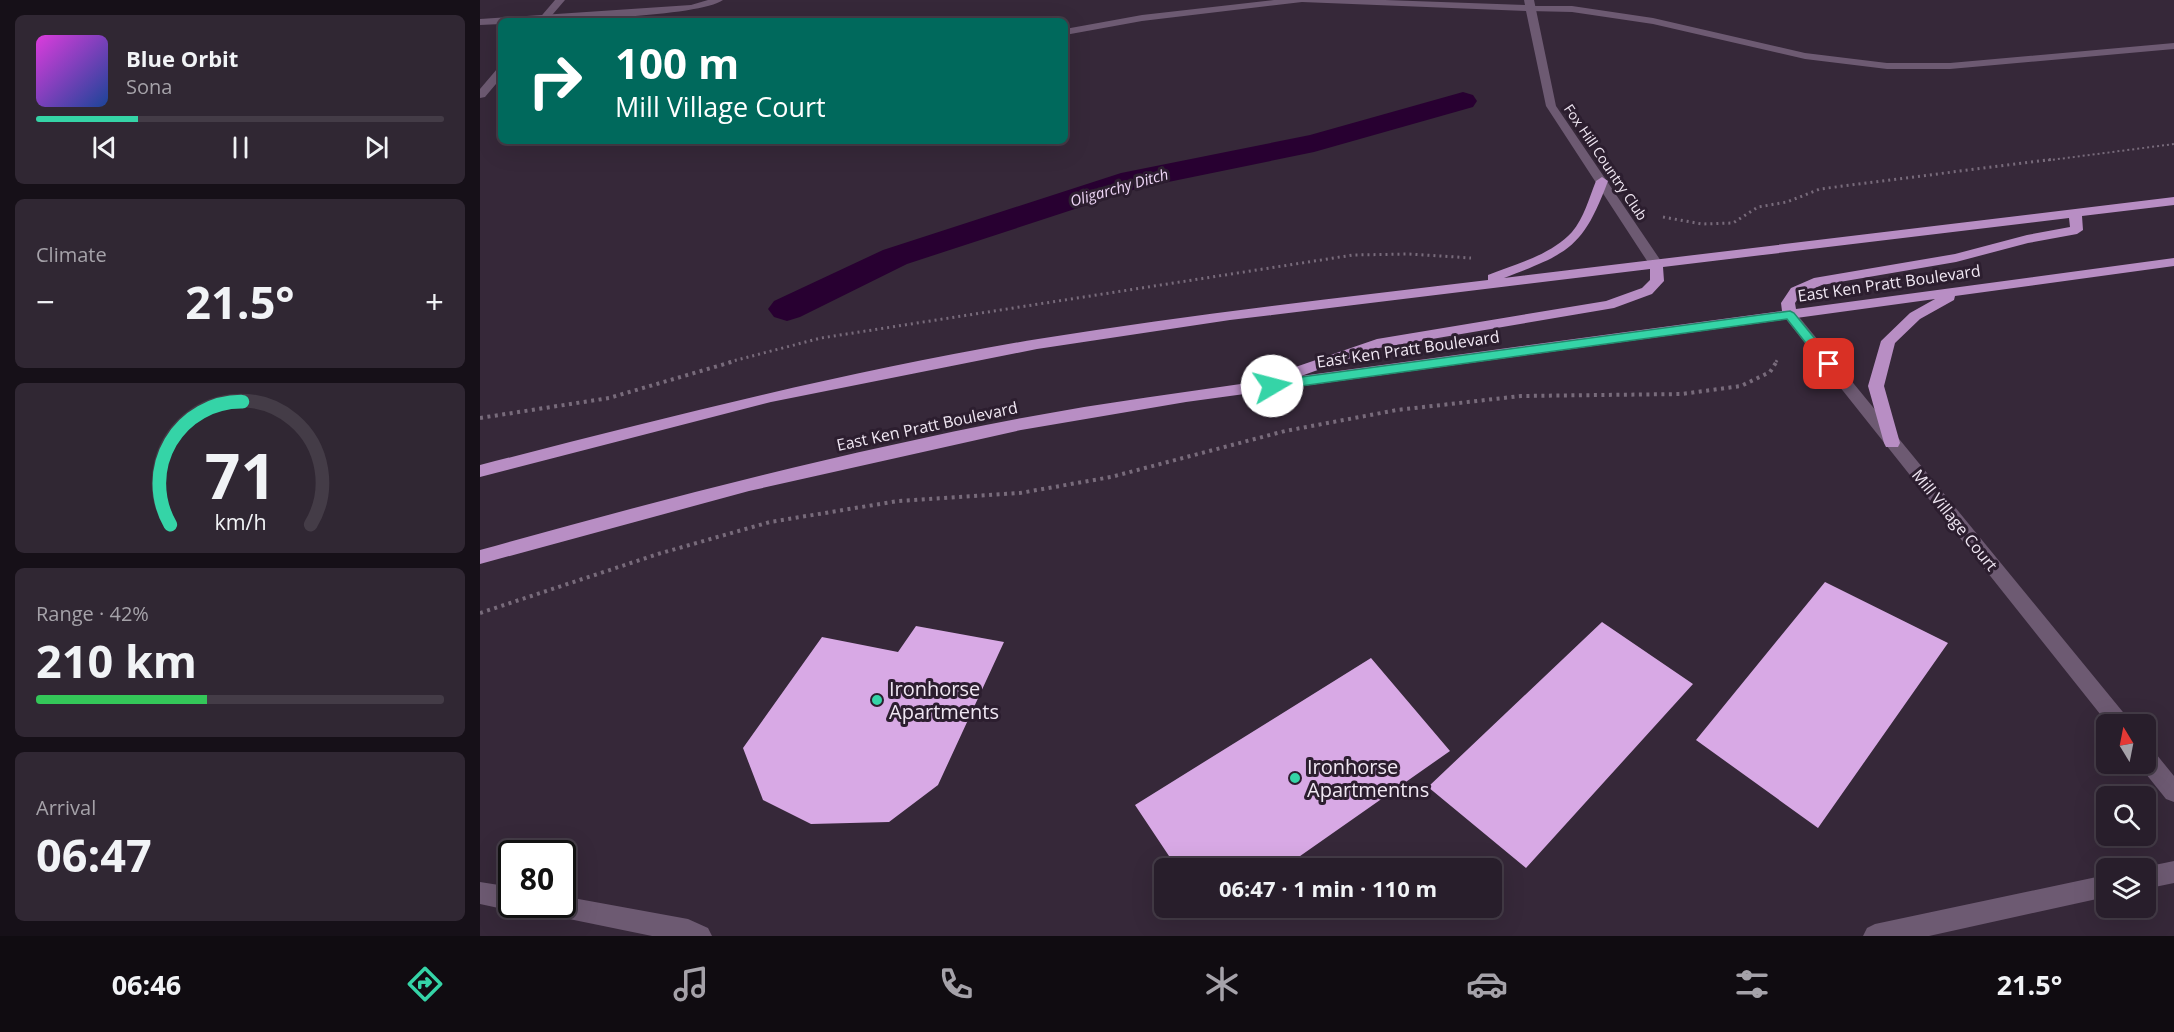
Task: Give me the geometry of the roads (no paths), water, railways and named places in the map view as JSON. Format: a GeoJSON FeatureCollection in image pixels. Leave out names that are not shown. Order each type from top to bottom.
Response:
{"type":"FeatureCollection","features":[{"type":"Feature","properties":{"kind":"highway"},"geometry":{"type":"LineString","coordinates":[[1472,287],[1544,257],[1574,238],[1585,220],[1602,181]]}},
{"type":"Feature","properties":{"kind":"highway"},"geometry":{"type":"LineString","coordinates":[[480,471],[771,397],[1037,344],[1230,316],[2174,201]]}},
{"type":"Feature","properties":{"kind":"highway"},"geometry":{"type":"LineString","coordinates":[[1790,315],[1788,303],[1796,291],[1819,281],[1956,258],[2027,239],[2078,230],[2075,213]]}},
{"type":"Feature","properties":{"kind":"highway","name":"East Ken Pratt Boulevard"},"geometry":{"type":"LineString","coordinates":[[480,557],[602,522],[830,465],[1023,424],[1248,389],[2174,262]]}},
{"type":"Feature","properties":{"kind":"highway"},"geometry":{"type":"LineString","coordinates":[[1248,389],[1377,344],[1609,305],[1647,291],[1657,281],[1656,264]]}},
{"type":"Feature","properties":{"kind":"highway"},"geometry":{"type":"LineString","coordinates":[[1892,443],[1876,386],[1888,341],[1915,316],[1960,292]]}},
{"type":"Feature","properties":{"kind":"street"},"geometry":{"type":"LineString","coordinates":[[545,18],[560,0]]}},
{"type":"Feature","properties":{"kind":"street"},"geometry":{"type":"LineString","coordinates":[[557,18],[692,8],[718,0]]}},
{"type":"Feature","properties":{"kind":"street"},"geometry":{"type":"LineString","coordinates":[[1068,31],[1142,18],[1299,0]]}},
{"type":"Feature","properties":{"kind":"street"},"geometry":{"type":"LineString","coordinates":[[1306,0],[1529,4],[1642,20],[1805,56],[1887,66],[1950,66],[2174,46]]}},
{"type":"Feature","properties":{"kind":"street","name":"Fox Hill Country Club"},"geometry":{"type":"LineString","coordinates":[[1529,4],[1551,106],[1656,264]]}},
{"type":"Feature","properties":{"kind":"street"},"geometry":{"type":"LineString","coordinates":[[480,22],[498,21]]}},
{"type":"Feature","properties":{"kind":"street"},"geometry":{"type":"LineString","coordinates":[[481,95],[498,75]]}},
{"type":"Feature","properties":{"kind":"street"},"geometry":{"type":"LineString","coordinates":[[481,95],[498,94]]}},
{"type":"Feature","properties":{"kind":"street","name":"Mill Village Court"},"geometry":{"type":"LineString","coordinates":[[1790,315],[2112,714]]}},
{"type":"Feature","properties":{"kind":"street"},"geometry":{"type":"LineString","coordinates":[[2156,770],[2174,792]]}},
{"type":"Feature","properties":{"kind":"street"},"geometry":{"type":"LineString","coordinates":[[2156,876],[2174,872]]}},
{"type":"Feature","properties":{"kind":"street"},"geometry":{"type":"LineString","coordinates":[[1875,936],[2096,888]]}},
{"type":"Feature","properties":{"kind":"street"},"geometry":{"type":"LineString","coordinates":[[480,893],[498,896]]}},
{"type":"Feature","properties":{"kind":"street"},"geometry":{"type":"LineString","coordinates":[[576,910],[688,931],[700,936]]}},
{"type":"Feature","properties":{"kind":"waterway","name":"Oligarchy Ditch"},"geometry":{"type":"LineString","coordinates":[[787,309],[895,257],[1132,180],[1314,143],[1463,101]]}},
{"type":"Feature","properties":{"kind":"place","name":"Ironhorse Apartments"},"geometry":{"type":"Point","coordinates":[877,700]}},
{"type":"Feature","properties":{"kind":"place","name":"Ironhorse Apartmentns"},"geometry":{"type":"Point","coordinates":[1295,778]}}]}
